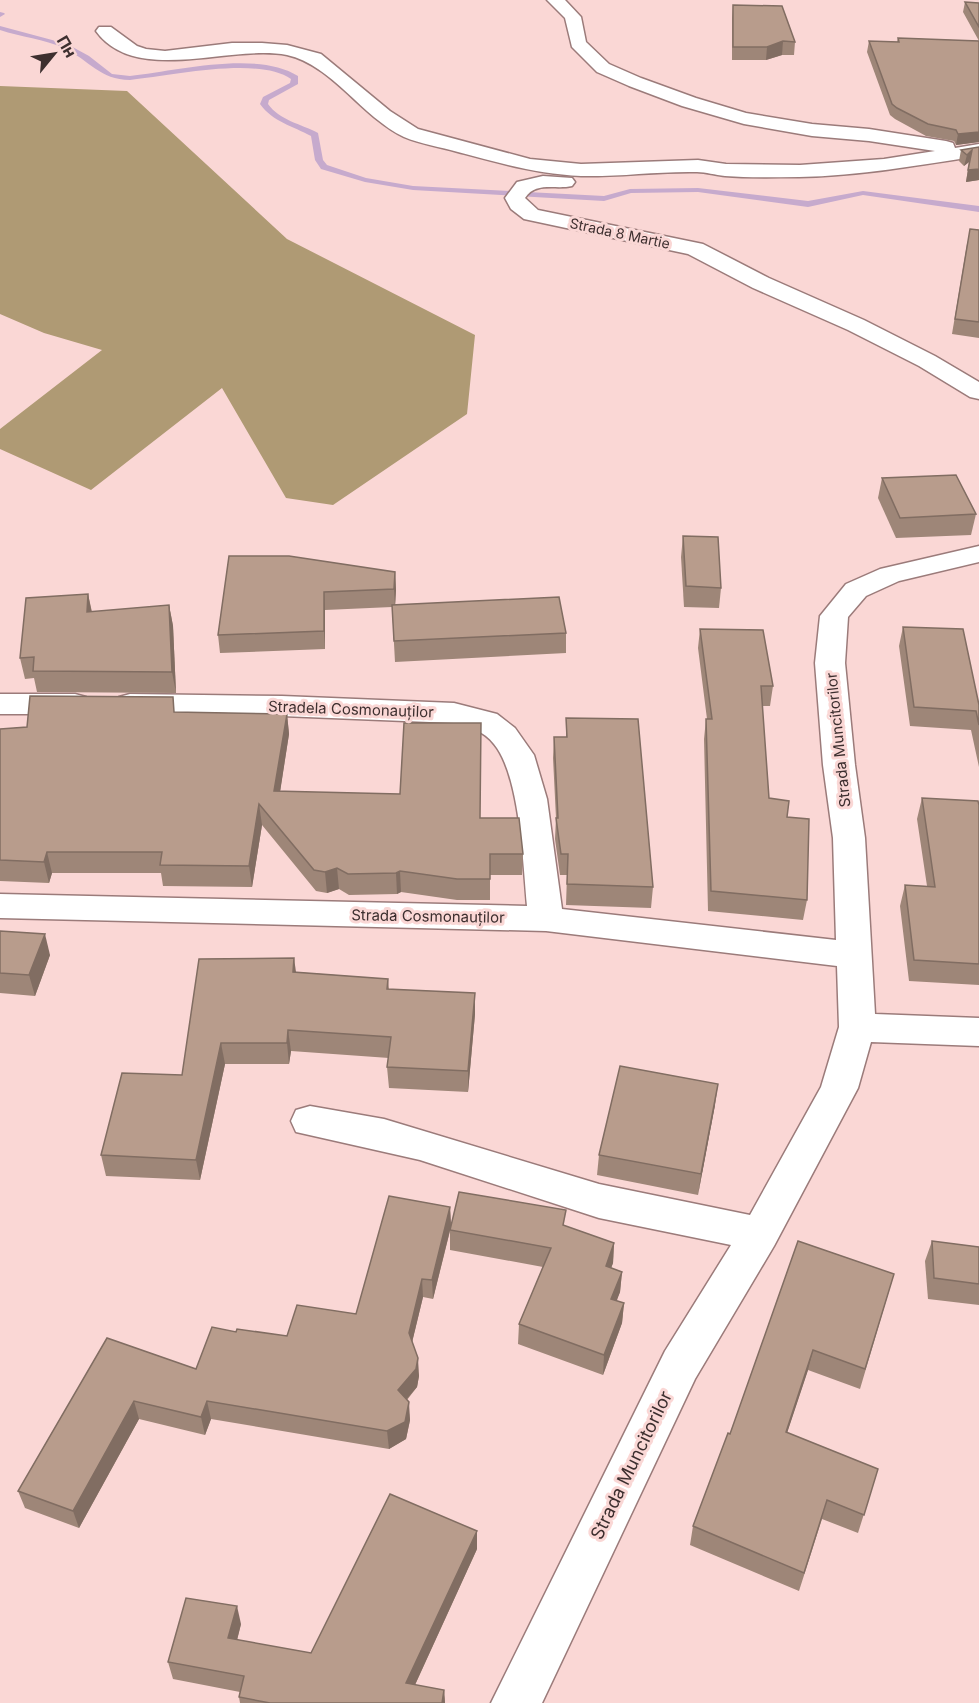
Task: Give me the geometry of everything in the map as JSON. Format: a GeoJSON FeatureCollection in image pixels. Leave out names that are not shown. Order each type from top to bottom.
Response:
{"type":"FeatureCollection","features":[{"type":"Feature","properties":{"kind":"street","name":"Strada 8 Martie"},"geometry":{"type":"LineString","coordinates":[[555,0],[573,17],[578,43],[603,68],[678,98],[744,117],[812,130],[869,135],[974,151]]}},
{"type":"Feature","properties":{"kind":"street","name":"Strada 8 Martie"},"geometry":{"type":"LineString","coordinates":[[105,31],[131,50],[144,54],[165,56],[232,48],[262,48],[287,50],[315,58],[383,115],[411,133],[529,165],[581,171],[698,166],[726,170]]}},
{"type":"Feature","properties":{"kind":"street","name":"Strada 8 Martie"},"geometry":{"type":"LineString","coordinates":[[974,151],[884,165],[800,171],[726,170],[618,182],[525,183],[517,193],[518,205],[531,215],[694,249],[726,263],[760,283],[856,325],[927,361],[979,392]]}},
{"type":"Feature","properties":{"kind":"street","name":"Strada Muncitorilor"},"geometry":{"type":"LineString","coordinates":[[516,1703],[680,1365],[760,1234],[839,1088],[857,1027],[849,838],[839,765],[830,663],[834,616],[856,590],[890,575],[979,554]]}},
{"type":"Feature","properties":{"kind":"street","name":"Stradela Cosmonauților"},"geometry":{"type":"LineString","coordinates":[[0,704],[282,706],[454,713],[486,721],[504,735],[518,755],[531,799],[546,919]]}},
{"type":"Feature","properties":{"kind":"street","name":"Strada Cosmonauților"},"geometry":{"type":"LineString","coordinates":[[0,906],[546,919],[854,955]]}},
{"type":"Feature","properties":{"kind":"street"},"geometry":{"type":"LineString","coordinates":[[857,1027],[979,1032]]}},
{"type":"Feature","properties":{"kind":"street"},"geometry":{"type":"LineString","coordinates":[[310,1121],[348,1125],[414,1143],[601,1201],[760,1234]]}},
{"type":"Feature","properties":{"kind":"shaded area"},"geometry":{"type":"Polygon","coordinates":[[[0,86],[127,91],[287,239],[475,335],[467,414],[333,505],[286,498],[222,388],[91,490],[0,449],[0,429],[102,350],[44,333],[0,314],[0,86]]]}},
{"type":"Feature","properties":{"kind":"building"},"geometry":{"type":"Polygon","coordinates":[[[965,2],[979,3],[979,27],[965,2]]]}},
{"type":"Feature","properties":{"kind":"building"},"geometry":{"type":"Polygon","coordinates":[[[733,5],[782,6],[795,42],[783,41],[767,47],[733,47],[733,5]]]}},
{"type":"Feature","properties":{"kind":"building"},"geometry":{"type":"Polygon","coordinates":[[[898,38],[979,41],[979,132],[958,134],[956,130],[928,124],[892,104],[869,41],[899,42],[898,38]]]}},
{"type":"Feature","properties":{"kind":"building"},"geometry":{"type":"Polygon","coordinates":[[[979,147],[979,169],[968,170],[972,150],[967,155],[961,150],[979,147]]]}},
{"type":"Feature","properties":{"kind":"building"},"geometry":{"type":"Polygon","coordinates":[[[970,229],[979,230],[979,322],[955,319],[970,229]]]}},
{"type":"Feature","properties":{"kind":"building"},"geometry":{"type":"Polygon","coordinates":[[[956,475],[976,514],[900,518],[882,478],[956,475]]]}},
{"type":"Feature","properties":{"kind":"building"},"geometry":{"type":"Polygon","coordinates":[[[683,536],[718,537],[721,588],[686,586],[683,536]]]}},
{"type":"Feature","properties":{"kind":"building"},"geometry":{"type":"Polygon","coordinates":[[[229,556],[289,556],[395,572],[394,589],[324,592],[324,631],[218,635],[229,556]]]}},
{"type":"Feature","properties":{"kind":"building"},"geometry":{"type":"Polygon","coordinates":[[[88,594],[87,612],[169,605],[172,672],[33,671],[34,657],[20,658],[26,598],[88,594]]]}},
{"type":"Feature","properties":{"kind":"building"},"geometry":{"type":"Polygon","coordinates":[[[559,597],[566,633],[394,641],[392,605],[559,597]]]}},
{"type":"Feature","properties":{"kind":"building"},"geometry":{"type":"Polygon","coordinates":[[[903,627],[963,629],[979,705],[979,725],[976,711],[914,707],[903,627]]]}},
{"type":"Feature","properties":{"kind":"building"},"geometry":{"type":"Polygon","coordinates":[[[700,629],[763,630],[773,686],[761,686],[769,798],[789,801],[787,817],[809,819],[807,900],[711,891],[706,719],[712,719],[700,629]]]}},
{"type":"Feature","properties":{"kind":"building"},"geometry":{"type":"Polygon","coordinates":[[[30,696],[173,697],[174,712],[287,714],[274,791],[400,794],[404,723],[481,723],[480,818],[519,818],[523,854],[490,854],[490,879],[457,879],[400,871],[348,874],[337,868],[325,872],[314,870],[259,804],[249,866],[160,865],[162,852],[47,852],[44,862],[0,860],[0,729],[27,727],[30,696]]]}},
{"type":"Feature","properties":{"kind":"building"},"geometry":{"type":"Polygon","coordinates":[[[566,718],[638,719],[653,887],[567,884],[568,854],[561,854],[556,818],[558,818],[554,737],[567,737],[566,718]]]}},
{"type":"Feature","properties":{"kind":"building"},"geometry":{"type":"Polygon","coordinates":[[[922,798],[978,801],[979,964],[914,960],[905,885],[935,887],[922,798]]]}},
{"type":"Feature","properties":{"kind":"building"},"geometry":{"type":"Polygon","coordinates":[[[0,931],[45,934],[29,975],[0,973],[0,931]]]}},
{"type":"Feature","properties":{"kind":"building"},"geometry":{"type":"Polygon","coordinates":[[[294,958],[293,972],[388,979],[387,989],[475,993],[468,1071],[387,1067],[391,1037],[288,1030],[287,1043],[221,1043],[196,1160],[101,1155],[122,1073],[182,1075],[199,959],[294,958]]]}},
{"type":"Feature","properties":{"kind":"building"},"geometry":{"type":"Polygon","coordinates":[[[620,1066],[718,1084],[701,1174],[599,1155],[620,1066]]]}},
{"type":"Feature","properties":{"kind":"building"},"geometry":{"type":"Polygon","coordinates":[[[459,1192],[566,1210],[563,1225],[614,1243],[606,1266],[622,1272],[611,1299],[624,1303],[604,1355],[519,1324],[551,1248],[450,1230],[459,1192]]]}},
{"type":"Feature","properties":{"kind":"building"},"geometry":{"type":"Polygon","coordinates":[[[389,1196],[450,1207],[432,1280],[422,1279],[409,1333],[418,1358],[416,1369],[398,1390],[409,1402],[405,1422],[387,1431],[207,1401],[201,1417],[134,1401],[73,1511],[18,1491],[107,1338],[196,1369],[212,1327],[236,1332],[237,1329],[287,1336],[297,1305],[356,1314],[389,1196]]]}},
{"type":"Feature","properties":{"kind":"building"},"geometry":{"type":"Polygon","coordinates":[[[798,1241],[894,1274],[865,1369],[813,1350],[786,1432],[878,1469],[864,1515],[827,1500],[804,1573],[693,1526],[728,1433],[730,1434],[798,1241]]]}},
{"type":"Feature","properties":{"kind":"building"},"geometry":{"type":"Polygon","coordinates":[[[932,1241],[979,1247],[979,1284],[934,1278],[932,1241]]]}},
{"type":"Feature","properties":{"kind":"building"},"geometry":{"type":"Polygon","coordinates":[[[390,1494],[477,1531],[406,1683],[444,1690],[442,1703],[270,1703],[239,1697],[244,1676],[168,1662],[186,1598],[237,1606],[228,1638],[311,1653],[390,1494]]]}},
{"type":"Feature","properties":{"kind":"waterway"},"geometry":{"type":"LineString","coordinates":[[0,28],[65,46],[86,58],[105,73],[121,78],[243,66],[284,71],[295,78],[294,84],[266,99],[264,104],[268,110],[280,119],[315,135],[319,160],[324,167],[365,180],[413,188],[604,199],[630,191],[698,190],[808,204],[863,193],[979,209]]}}]}
